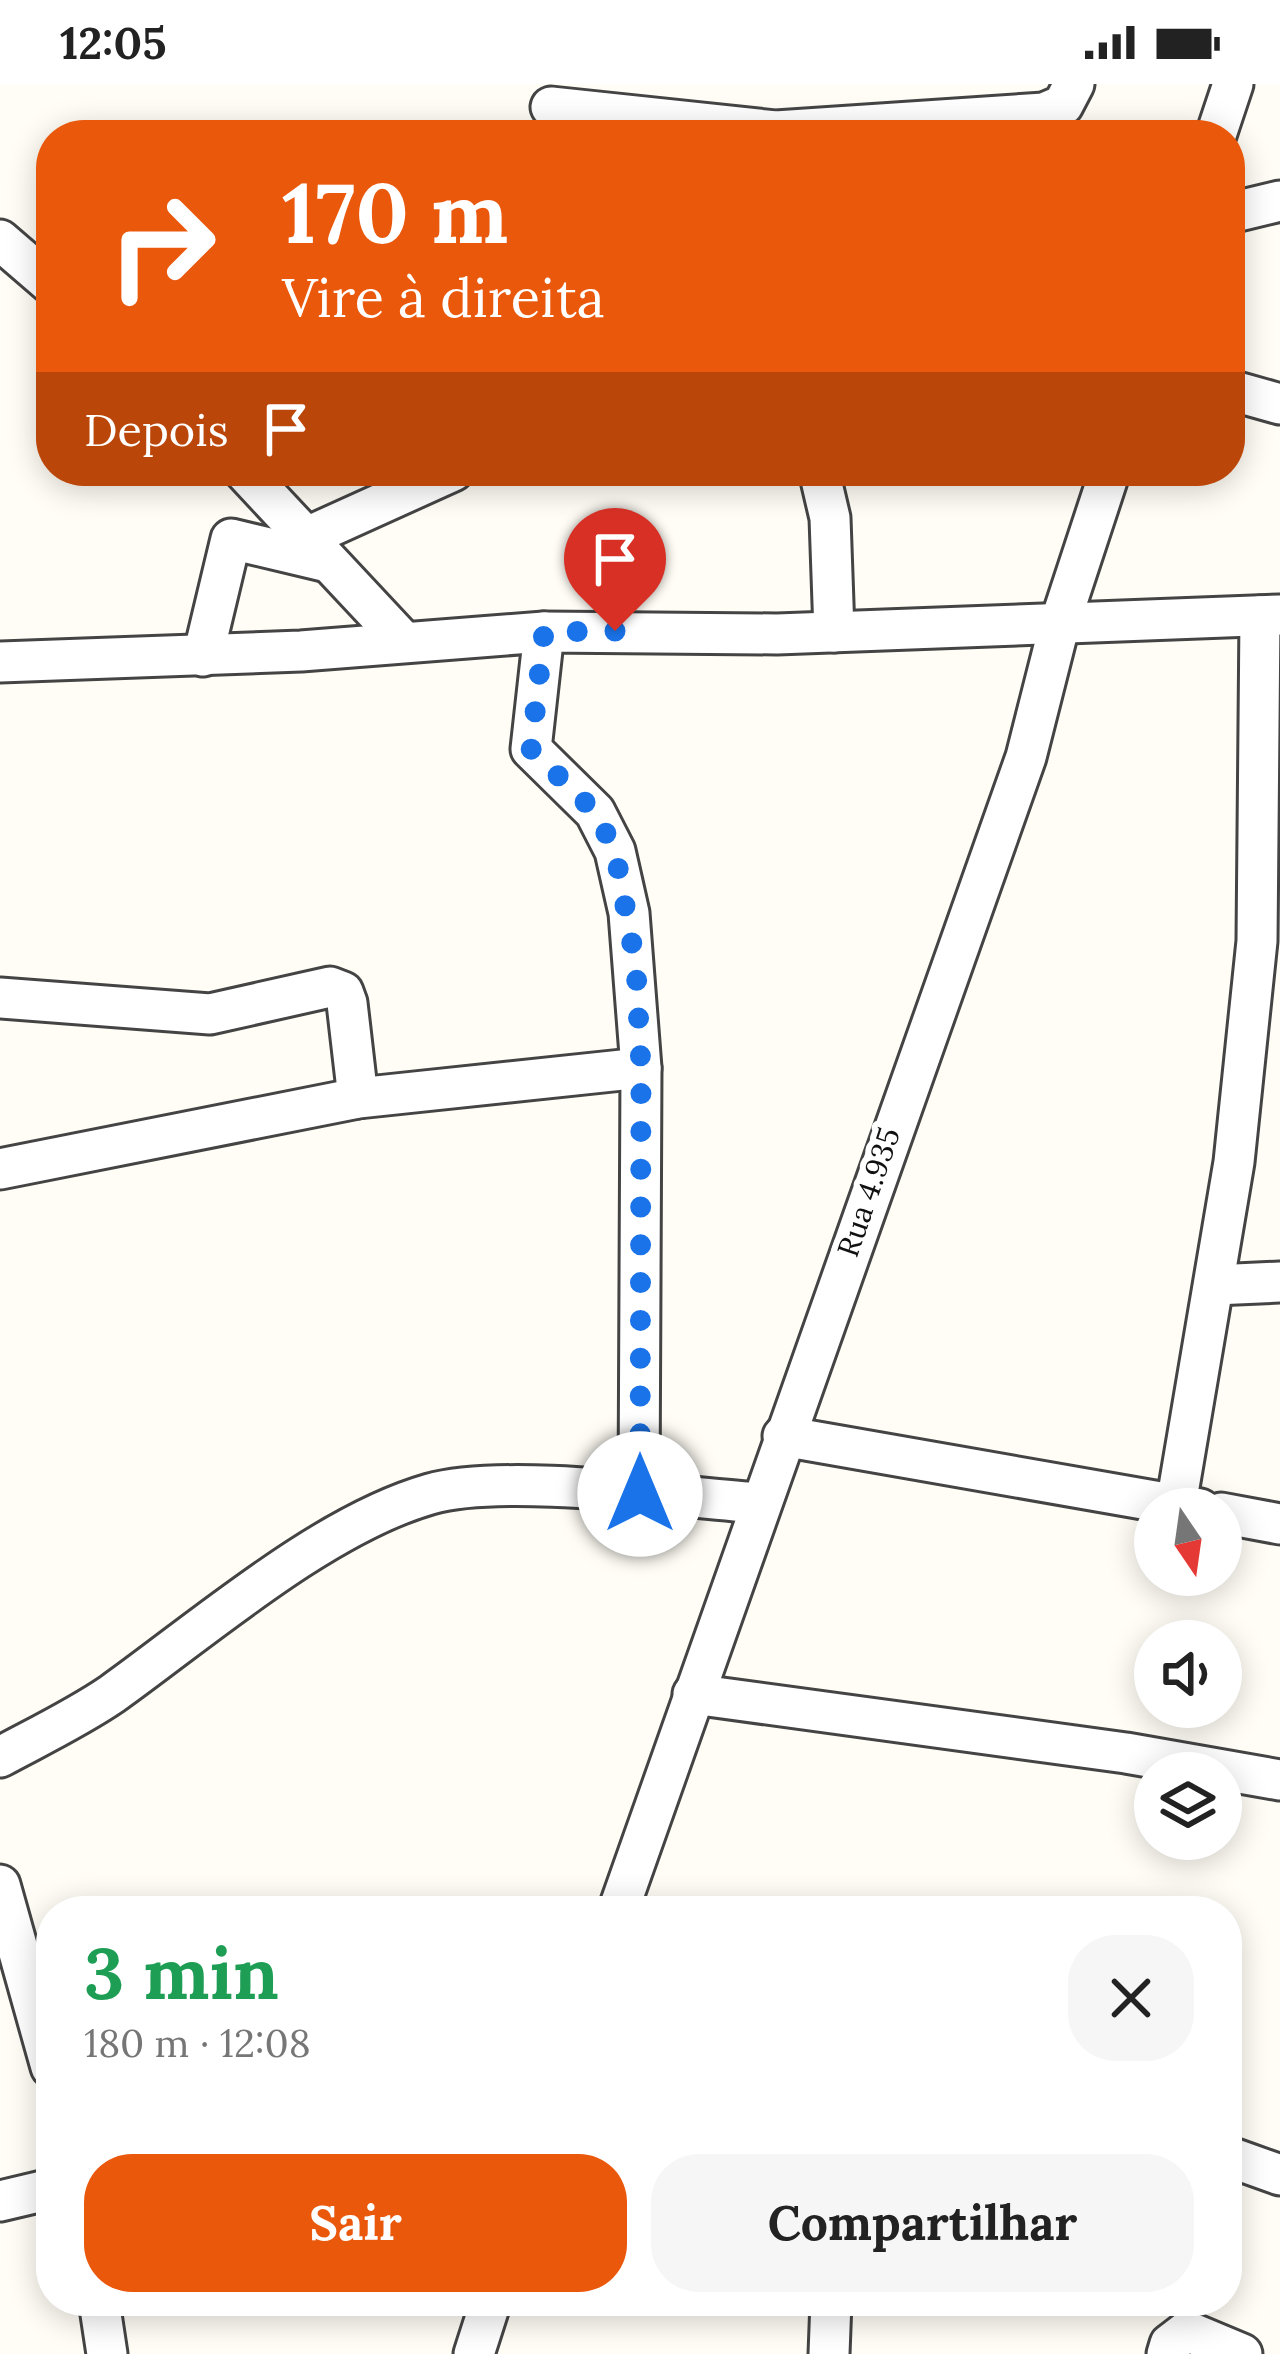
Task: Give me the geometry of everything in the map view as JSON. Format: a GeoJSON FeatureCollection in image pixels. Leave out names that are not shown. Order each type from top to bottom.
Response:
{"type":"FeatureCollection","features":[{"type":"Feature","properties":{"kind":"street"},"geometry":{"type":"LineString","coordinates":[[950,120],[1044,113],[1064,105],[1074,84]]}},
{"type":"Feature","properties":{"kind":"street"},"geometry":{"type":"LineString","coordinates":[[1221,120],[1233,84]]}},
{"type":"Feature","properties":{"kind":"street"},"geometry":{"type":"LineString","coordinates":[[547,109],[652,120]]}},
{"type":"Feature","properties":{"kind":"street"},"geometry":{"type":"LineString","coordinates":[[1245,209],[1280,201]]}},
{"type":"Feature","properties":{"kind":"street"},"geometry":{"type":"LineString","coordinates":[[3,248],[36,273]]}},
{"type":"Feature","properties":{"kind":"street"},"geometry":{"type":"LineString","coordinates":[[1245,394],[1280,404]]}},
{"type":"Feature","properties":{"kind":"street"},"geometry":{"type":"LineString","coordinates":[[258,486],[403,641]]}},
{"type":"Feature","properties":{"kind":"street"},"geometry":{"type":"LineString","coordinates":[[316,550],[345,516],[356,486]]}},
{"type":"Feature","properties":{"kind":"street"},"geometry":{"type":"LineString","coordinates":[[345,516],[417,486]]}},
{"type":"Feature","properties":{"kind":"street"},"geometry":{"type":"LineString","coordinates":[[823,486],[830,518],[834,632]]}},
{"type":"Feature","properties":{"kind":"street","name":"Rua 4.935"},"geometry":{"type":"LineString","coordinates":[[623,1896],[1026,757],[1060,623],[1105,486]]}},
{"type":"Feature","properties":{"kind":"street"},"geometry":{"type":"LineString","coordinates":[[202,656],[231,539],[316,550]]}},
{"type":"Feature","properties":{"kind":"street"},"geometry":{"type":"LineString","coordinates":[[0,662],[202,656],[544,632],[834,632],[1270,616],[1269,941],[1214,1285],[1190,1488]]}},
{"type":"Feature","properties":{"kind":"street"},"geometry":{"type":"LineString","coordinates":[[544,632],[531,749],[595,812],[615,851],[629,913],[641,1068],[640,1494]]}},
{"type":"Feature","properties":{"kind":"street"},"geometry":{"type":"LineString","coordinates":[[0,998],[210,1014],[330,986],[343,992],[347,1003],[358,1098]]}},
{"type":"Feature","properties":{"kind":"street"},"geometry":{"type":"LineString","coordinates":[[0,1168],[358,1098],[641,1068]]}},
{"type":"Feature","properties":{"kind":"street"},"geometry":{"type":"LineString","coordinates":[[1214,1285],[1280,1282]]}},
{"type":"Feature","properties":{"kind":"street"},"geometry":{"type":"LineString","coordinates":[[783,1436],[1134,1498]]}},
{"type":"Feature","properties":{"kind":"street"},"geometry":{"type":"LineString","coordinates":[[0,1757],[110,1695],[202,1622],[368,1520],[432,1493],[503,1488],[760,1503]]}},
{"type":"Feature","properties":{"kind":"street"},"geometry":{"type":"LineString","coordinates":[[1242,1517],[1280,1524]]}},
{"type":"Feature","properties":{"kind":"street"},"geometry":{"type":"LineString","coordinates":[[693,1694],[1126,1753],[1280,1780]]}},
{"type":"Feature","properties":{"kind":"street"},"geometry":{"type":"LineString","coordinates":[[0,1885],[36,2013]]}},
{"type":"Feature","properties":{"kind":"street"},"geometry":{"type":"LineString","coordinates":[[1242,2161],[1280,2175]]}},
{"type":"Feature","properties":{"kind":"street"},"geometry":{"type":"LineString","coordinates":[[0,2201],[36,2193]]}},
{"type":"Feature","properties":{"kind":"street"},"geometry":{"type":"LineString","coordinates":[[101,2316],[107,2354]]}},
{"type":"Feature","properties":{"kind":"street"},"geometry":{"type":"LineString","coordinates":[[474,2354],[486,2316]]}},
{"type":"Feature","properties":{"kind":"street"},"geometry":{"type":"LineString","coordinates":[[829,2354],[830,2316]]}},
{"type":"Feature","properties":{"kind":"street"},"geometry":{"type":"LineString","coordinates":[[1167,2354],[1170,2344],[1187,2331],[1242,2354]]}},
{"type":"Feature","properties":{"kind":"route"},"geometry":{"type":"LineString","coordinates":[[615,631],[544,632],[530,737],[531,749],[540,760],[595,812],[615,851],[629,913],[641,1068],[640,1494]]}}]}
